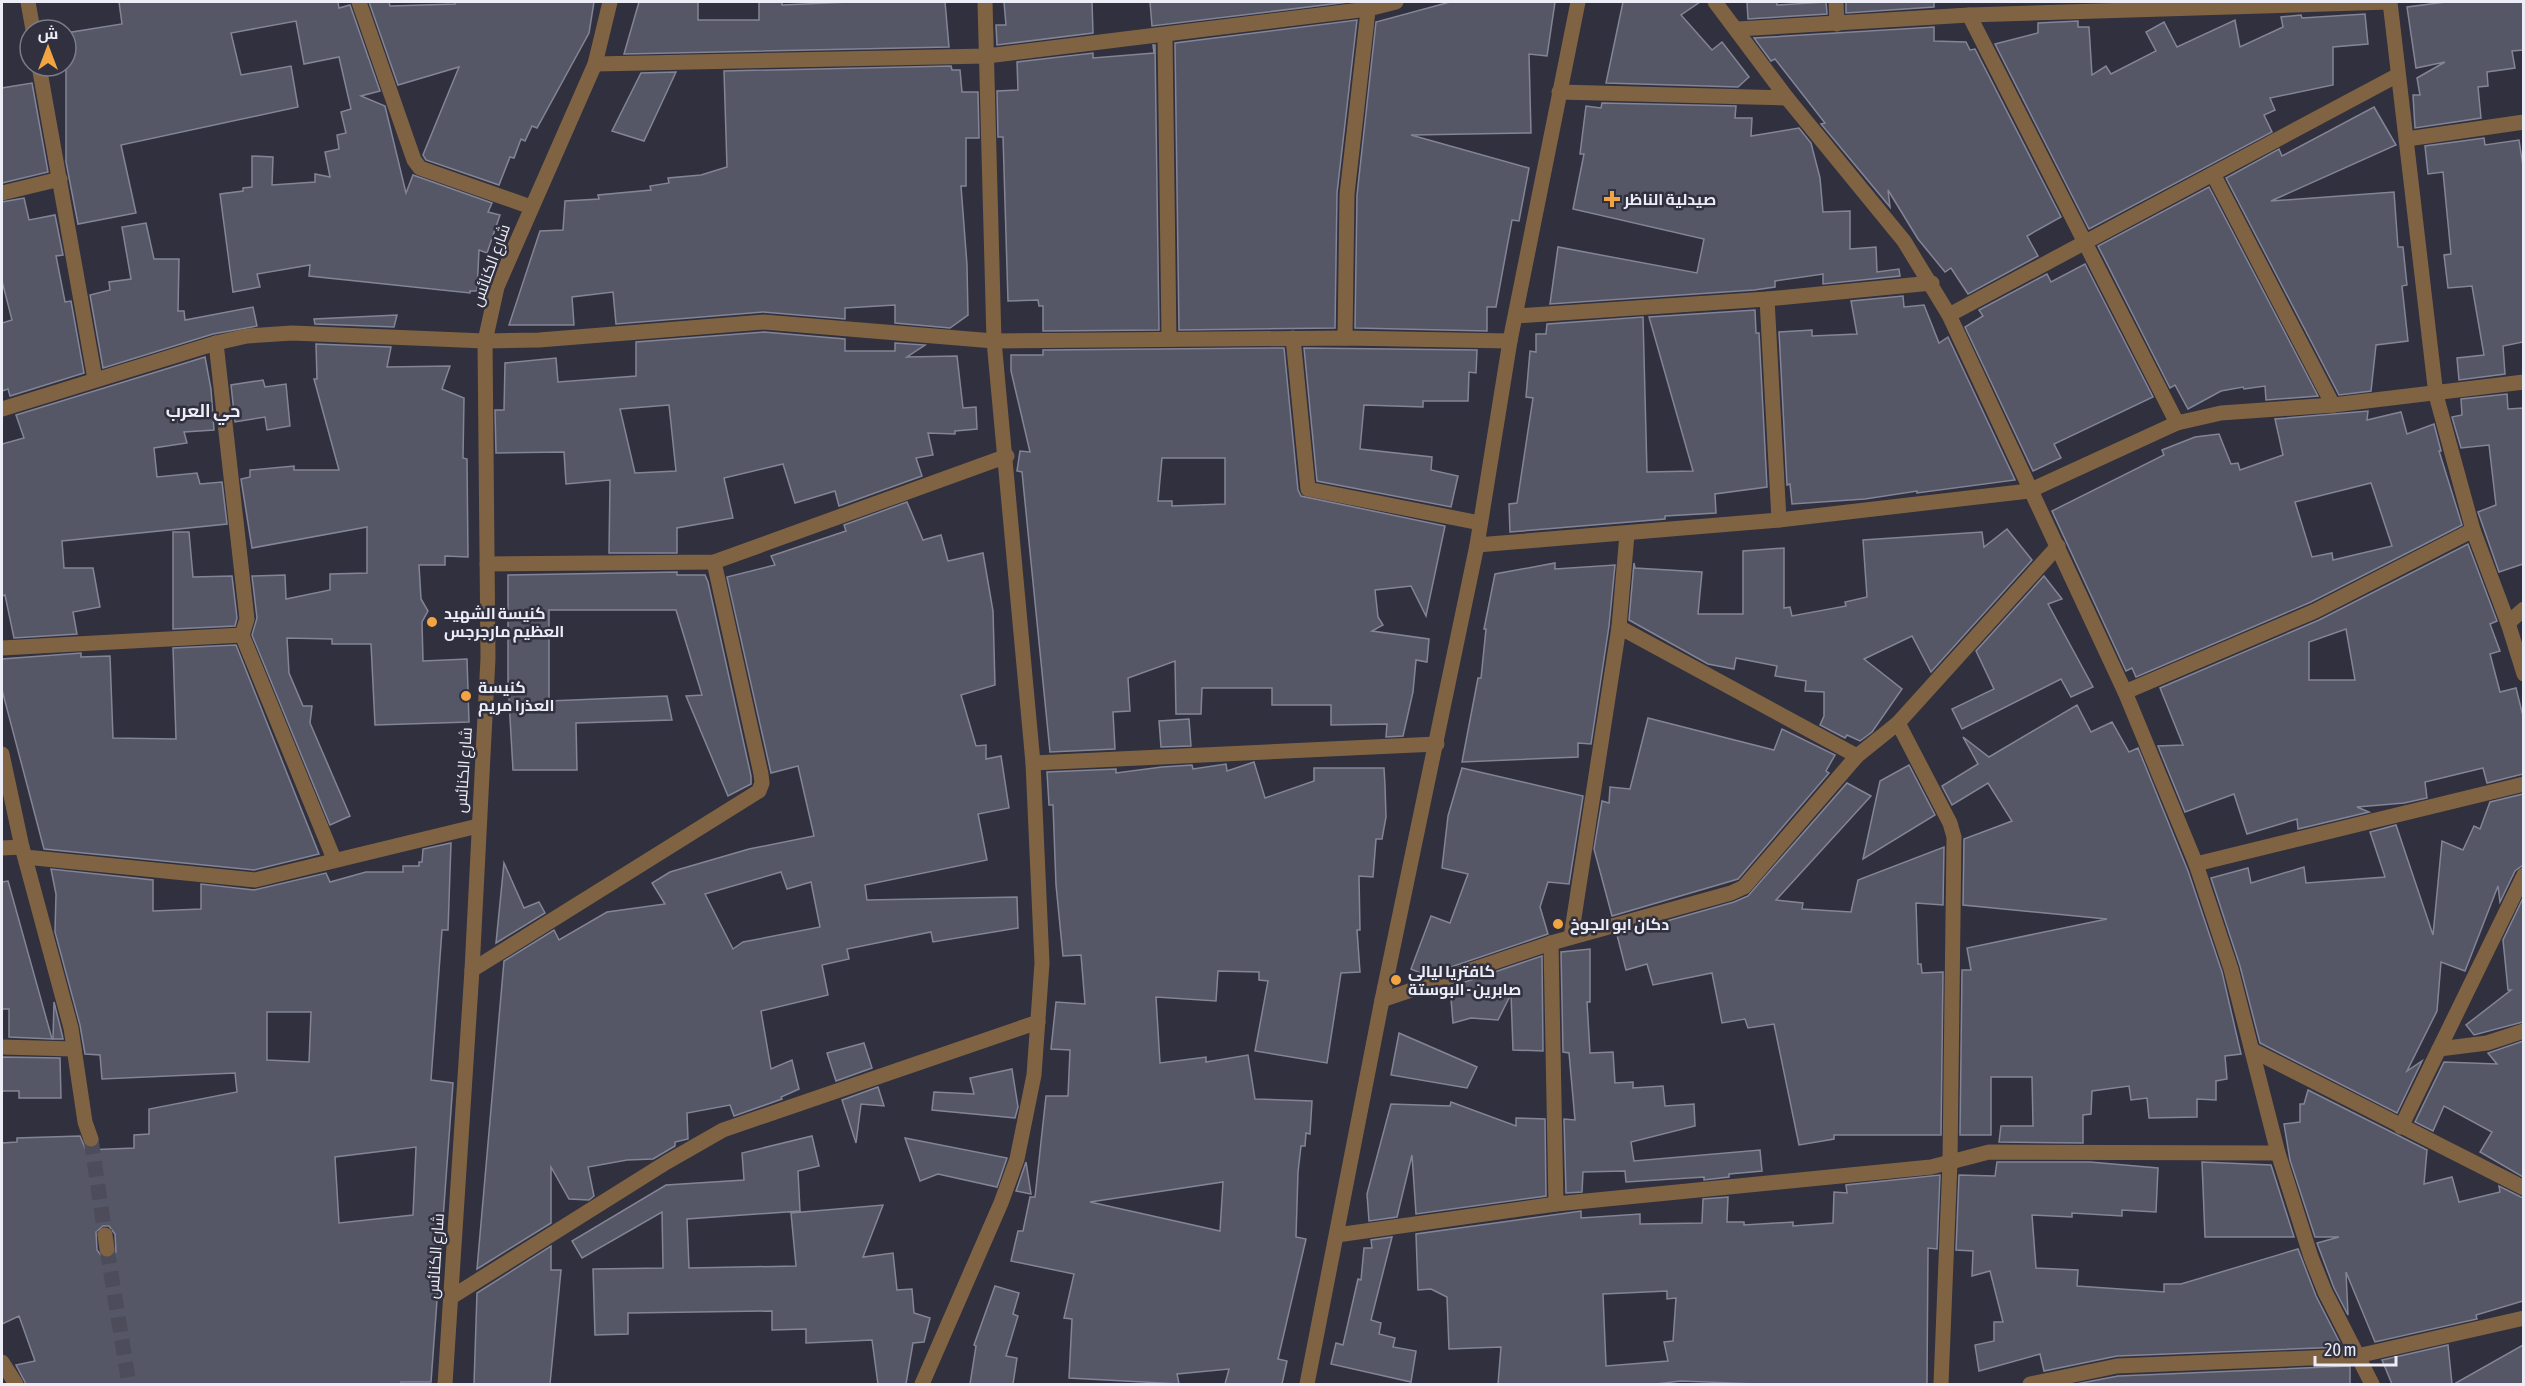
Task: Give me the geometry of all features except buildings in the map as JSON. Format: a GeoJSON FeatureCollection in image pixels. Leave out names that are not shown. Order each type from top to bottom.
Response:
{"type":"FeatureCollection","features":[{"type":"Feature","properties":{"kind":"street"},"geometry":{"type":"LineString","coordinates":[[28,2],[31,18]]}},
{"type":"Feature","properties":{"kind":"street"},"geometry":{"type":"LineString","coordinates":[[359,2],[414,159],[420,168],[531,207]]}},
{"type":"Feature","properties":{"kind":"street","name":"شارع الكنائس"},"geometry":{"type":"LineString","coordinates":[[445,1384],[472,970],[488,658],[485,341],[497,287],[595,64],[610,2]]}},
{"type":"Feature","properties":{"kind":"street"},"geometry":{"type":"LineString","coordinates":[[922,1384],[1002,1203],[1017,1159],[1034,1075],[1038,1022],[1042,934],[1034,763],[1007,456],[994,341],[985,2]]}},
{"type":"Feature","properties":{"kind":"street"},"geometry":{"type":"LineString","coordinates":[[595,64],[987,56],[1165,36],[1396,2]]}},
{"type":"Feature","properties":{"kind":"street"},"geometry":{"type":"LineString","coordinates":[[1306,1384],[1382,999],[1477,545],[1510,341],[1578,2]]}},
{"type":"Feature","properties":{"kind":"street"},"geometry":{"type":"LineString","coordinates":[[1714,2],[1738,29],[1787,98],[1905,241],[1949,315],[2029,491],[2058,546],[2125,692],[2196,864],[2221,934],[2254,1051],[2278,1153],[2311,1257],[2372,1384]]}},
{"type":"Feature","properties":{"kind":"street"},"geometry":{"type":"LineString","coordinates":[[1836,2],[1838,24]]}},
{"type":"Feature","properties":{"kind":"street"},"geometry":{"type":"LineString","coordinates":[[1738,29],[1969,15],[1992,8],[2390,2],[2436,395],[2473,530],[2508,623],[2523,674]]}},
{"type":"Feature","properties":{"kind":"street"},"geometry":{"type":"LineString","coordinates":[[1345,338],[1347,194],[1368,5]]}},
{"type":"Feature","properties":{"kind":"street"},"geometry":{"type":"LineString","coordinates":[[1969,15],[2177,423]]}},
{"type":"Feature","properties":{"kind":"street"},"geometry":{"type":"LineString","coordinates":[[1165,36],[1169,339]]}},
{"type":"Feature","properties":{"kind":"street"},"geometry":{"type":"LineString","coordinates":[[1949,315],[2398,75]]}},
{"type":"Feature","properties":{"kind":"street"},"geometry":{"type":"LineString","coordinates":[[41,78],[95,379]]}},
{"type":"Feature","properties":{"kind":"street"},"geometry":{"type":"LineString","coordinates":[[1559,92],[1787,98]]}},
{"type":"Feature","properties":{"kind":"street"},"geometry":{"type":"LineString","coordinates":[[2407,140],[2523,122]]}},
{"type":"Feature","properties":{"kind":"street"},"geometry":{"type":"LineString","coordinates":[[2213,174],[2333,405]]}},
{"type":"Feature","properties":{"kind":"street"},"geometry":{"type":"LineString","coordinates":[[2,193],[60,179]]}},
{"type":"Feature","properties":{"kind":"street"},"geometry":{"type":"LineString","coordinates":[[1516,316],[1767,299],[1932,283]]}},
{"type":"Feature","properties":{"kind":"street"},"geometry":{"type":"LineString","coordinates":[[1767,299],[1779,520]]}},
{"type":"Feature","properties":{"kind":"street"},"geometry":{"type":"LineString","coordinates":[[2,409],[216,343],[247,336],[292,333],[485,341],[539,340],[764,322],[994,341],[1345,338],[1510,341]]}},
{"type":"Feature","properties":{"kind":"street"},"geometry":{"type":"LineString","coordinates":[[1293,339],[1308,489],[1480,523]]}},
{"type":"Feature","properties":{"kind":"street"},"geometry":{"type":"LineString","coordinates":[[216,343],[247,619],[242,635],[334,859]]}},
{"type":"Feature","properties":{"kind":"street"},"geometry":{"type":"LineString","coordinates":[[1477,545],[1779,520],[2029,491],[2177,423],[2222,413],[2436,395],[2523,382]]}},
{"type":"Feature","properties":{"kind":"street"},"geometry":{"type":"LineString","coordinates":[[487,564],[714,562],[1007,456]]}},
{"type":"Feature","properties":{"kind":"street"},"geometry":{"type":"LineString","coordinates":[[2125,692],[2315,611],[2473,530]]}},
{"type":"Feature","properties":{"kind":"street"},"geometry":{"type":"LineString","coordinates":[[1572,937],[1619,627],[1627,534]]}},
{"type":"Feature","properties":{"kind":"street"},"geometry":{"type":"LineString","coordinates":[[1382,999],[1551,943],[1744,888],[1857,756],[1898,723],[2058,546]]}},
{"type":"Feature","properties":{"kind":"street"},"geometry":{"type":"LineString","coordinates":[[472,970],[759,791],[762,783],[761,774],[714,562]]}},
{"type":"Feature","properties":{"kind":"street"},"geometry":{"type":"LineString","coordinates":[[2508,623],[2523,609]]}},
{"type":"Feature","properties":{"kind":"street"},"geometry":{"type":"LineString","coordinates":[[1619,627],[1857,756]]}},
{"type":"Feature","properties":{"kind":"street"},"geometry":{"type":"LineString","coordinates":[[2,648],[242,635]]}},
{"type":"Feature","properties":{"kind":"street"},"geometry":{"type":"LineString","coordinates":[[1898,723],[1950,823],[1954,837],[1950,1162],[1941,1384]]}},
{"type":"Feature","properties":{"kind":"street"},"geometry":{"type":"LineString","coordinates":[[1034,763],[1437,744]]}},
{"type":"Feature","properties":{"kind":"street"},"geometry":{"type":"LineString","coordinates":[[2,754],[23,852],[71,1028],[85,1122],[91,1139]]}},
{"type":"Feature","properties":{"kind":"street"},"geometry":{"type":"LineString","coordinates":[[2196,864],[2523,784]]}},
{"type":"Feature","properties":{"kind":"street"},"geometry":{"type":"LineString","coordinates":[[2,848],[255,880],[334,859],[478,826]]}},
{"type":"Feature","properties":{"kind":"street"},"geometry":{"type":"LineString","coordinates":[[2400,1127],[2523,875]]}},
{"type":"Feature","properties":{"kind":"street"},"geometry":{"type":"LineString","coordinates":[[1551,943],[1556,1204]]}},
{"type":"Feature","properties":{"kind":"street"},"geometry":{"type":"LineString","coordinates":[[450,1298],[667,1162],[723,1130],[1038,1022]]}},
{"type":"Feature","properties":{"kind":"street"},"geometry":{"type":"LineString","coordinates":[[2439,1049],[2487,1043],[2523,1032]]}},
{"type":"Feature","properties":{"kind":"street"},"geometry":{"type":"LineString","coordinates":[[2,1047],[74,1049]]}},
{"type":"Feature","properties":{"kind":"street"},"geometry":{"type":"LineString","coordinates":[[2254,1051],[2523,1188]]}},
{"type":"Feature","properties":{"kind":"street"},"geometry":{"type":"LineString","coordinates":[[1337,1235],[1556,1204],[1931,1167],[1989,1152],[2278,1153]]}},
{"type":"Feature","properties":{"kind":"street"},"geometry":{"type":"LineString","coordinates":[[2030,1384],[2117,1366],[2357,1356],[2523,1318]]}},
{"type":"Feature","properties":{"kind":"street"},"geometry":{"type":"LineString","coordinates":[[2,1362],[16,1384]]}},
{"type":"Feature","properties":{"kind":"tunnel"},"geometry":{"type":"LineString","coordinates":[[91,1139],[105,1235]]}},
{"type":"Feature","properties":{"kind":"tunnel"},"geometry":{"type":"LineString","coordinates":[[107,1249],[129,1384]]}},
{"type":"Feature","properties":{"kind":"place","name":"صيدلية الناظر"},"geometry":{"type":"Point","coordinates":[1612,199]}},
{"type":"Feature","properties":{"kind":"place","name":"كنيسة الشهيد العظيم مارجرجس"},"geometry":{"type":"Point","coordinates":[432,622]}},
{"type":"Feature","properties":{"kind":"place","name":"كنيسة العذرا مريم"},"geometry":{"type":"Point","coordinates":[466,696]}},
{"type":"Feature","properties":{"kind":"place","name":"دكان ابو الجوخ"},"geometry":{"type":"Point","coordinates":[1558,924]}},
{"type":"Feature","properties":{"kind":"place","name":"كافتريا ليالي صابرين - البوستة"},"geometry":{"type":"Point","coordinates":[1396,980]}},
{"type":"Feature","properties":{"kind":"district","name":"حي العرب"},"geometry":{"type":"Point","coordinates":[203,411]}}]}
